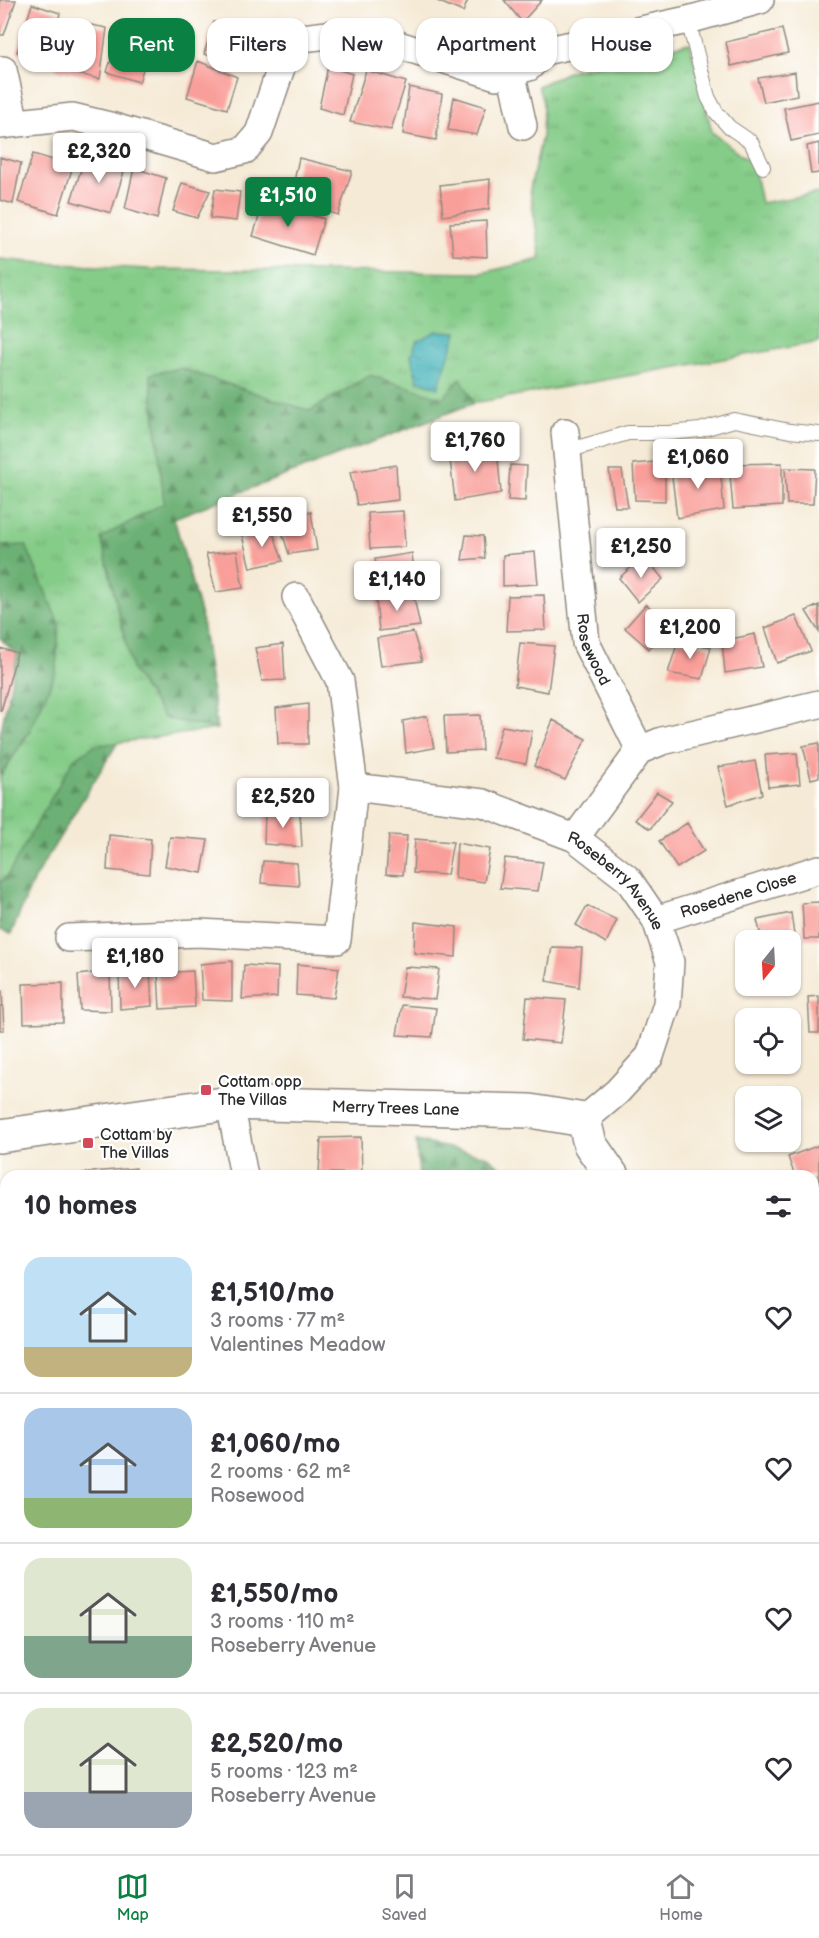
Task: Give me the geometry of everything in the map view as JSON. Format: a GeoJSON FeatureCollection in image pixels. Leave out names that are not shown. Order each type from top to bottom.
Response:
{"type":"FeatureCollection","features":[{"type":"Feature","properties":{"kind":"street"},"geometry":{"type":"LineString","coordinates":[[557,48],[688,20],[760,0]]}},
{"type":"Feature","properties":{"kind":"street"},"geometry":{"type":"LineString","coordinates":[[3,70],[8,124],[73,117],[216,157],[245,150],[259,133],[285,56],[303,38],[336,34],[383,40],[416,51]]}},
{"type":"Feature","properties":{"kind":"street"},"geometry":{"type":"LineString","coordinates":[[483,72],[496,76],[511,72],[523,126]]}},
{"type":"Feature","properties":{"kind":"street","name":"Rosewood"},"geometry":{"type":"LineString","coordinates":[[566,441],[586,643],[640,750]]}},
{"type":"Feature","properties":{"kind":"street"},"geometry":{"type":"LineString","coordinates":[[69,939],[199,933],[337,940],[354,787],[340,681],[296,597]]}},
{"type":"Feature","properties":{"kind":"street"},"geometry":{"type":"LineString","coordinates":[[575,838],[640,750],[662,741],[819,704]]}},
{"type":"Feature","properties":{"kind":"street","name":"Roseberry Avenue"},"geometry":{"type":"LineString","coordinates":[[354,787],[483,803],[575,838],[628,879],[656,920],[670,962],[667,1004],[650,1056],[617,1092],[584,1120]]}},
{"type":"Feature","properties":{"kind":"street","name":"Rosedene Close"},"geometry":{"type":"LineString","coordinates":[[656,920],[819,869]]}},
{"type":"Feature","properties":{"kind":"street"},"geometry":{"type":"LineString","coordinates":[[230,1103],[243,1170]]}},
{"type":"Feature","properties":{"kind":"street","name":"Merry Trees Lane"},"geometry":{"type":"LineString","coordinates":[[0,1136],[230,1103],[530,1111],[584,1120]]}},
{"type":"Feature","properties":{"kind":"street"},"geometry":{"type":"LineString","coordinates":[[584,1120],[590,1144],[608,1170]]}},
{"type":"Feature","properties":{"kind":"lane"},"geometry":{"type":"LineString","coordinates":[[688,20],[708,97],[716,112],[729,127],[751,142],[763,167]]}},
{"type":"Feature","properties":{"kind":"lane"},"geometry":{"type":"LineString","coordinates":[[566,441],[628,433],[669,434],[700,430],[734,420],[819,434]]}},
{"type":"Feature","properties":{"kind":"green space"},"geometry":{"type":"Polygon","coordinates":[[[690,43],[712,132],[753,164],[761,203],[819,193],[819,342],[474,403],[461,378],[443,398],[370,375],[310,411],[180,368],[150,374],[164,503],[101,538],[132,670],[164,718],[217,729],[93,746],[73,760],[7,876],[0,883],[0,777],[30,731],[56,672],[59,624],[26,545],[0,546],[0,259],[147,269],[482,273],[541,259],[530,189],[542,136],[543,103],[538,86],[569,71],[673,72],[673,47],[690,43]]]}},
{"type":"Feature","properties":{"kind":"green space"},"geometry":{"type":"Polygon","coordinates":[[[180,368],[310,411],[370,375],[443,397],[461,377],[474,403],[174,518],[202,620],[217,729],[164,718],[132,670],[101,537],[164,502],[150,374],[180,368]]]}},
{"type":"Feature","properties":{"kind":"green space"},"geometry":{"type":"Polygon","coordinates":[[[26,545],[59,623],[56,672],[30,731],[0,777],[0,735],[17,655],[0,638],[0,546],[26,545]]]}},
{"type":"Feature","properties":{"kind":"green space"},"geometry":{"type":"Polygon","coordinates":[[[118,742],[34,879],[11,934],[0,930],[0,883],[7,876],[73,760],[93,746],[118,742]]]}},
{"type":"Feature","properties":{"kind":"green space"},"geometry":{"type":"Polygon","coordinates":[[[416,1141],[487,1156],[504,1170],[418,1170],[416,1141]]]}},
{"type":"Feature","properties":{"kind":"water"},"geometry":{"type":"Polygon","coordinates":[[[436,331],[457,332],[438,388],[417,380],[411,355],[417,341],[436,331]]]}},
{"type":"Feature","properties":{"kind":"building"},"geometry":{"type":"Polygon","coordinates":[[[0,0],[16,0],[4,35],[0,35],[0,0]]]}},
{"type":"Feature","properties":{"kind":"building"},"geometry":{"type":"Polygon","coordinates":[[[435,0],[468,0],[463,12],[435,0]]]}},
{"type":"Feature","properties":{"kind":"building"},"geometry":{"type":"Polygon","coordinates":[[[504,0],[542,0],[526,18],[519,18],[504,0]]]}},
{"type":"Feature","properties":{"kind":"building"},"geometry":{"type":"Polygon","coordinates":[[[32,4],[60,13],[59,18],[28,18],[32,4]]]}},
{"type":"Feature","properties":{"kind":"building"},"geometry":{"type":"Polygon","coordinates":[[[96,26],[107,28],[100,79],[68,72],[96,72],[96,26]]]}},
{"type":"Feature","properties":{"kind":"building"},"geometry":{"type":"Polygon","coordinates":[[[782,29],[788,53],[731,66],[726,42],[782,29]]]}},
{"type":"Feature","properties":{"kind":"building"},"geometry":{"type":"Polygon","coordinates":[[[198,61],[207,65],[207,72],[225,72],[237,77],[227,109],[187,97],[198,61]]]}},
{"type":"Feature","properties":{"kind":"building"},"geometry":{"type":"Polygon","coordinates":[[[108,69],[108,72],[142,72],[139,82],[107,72],[108,69]]]}},
{"type":"Feature","properties":{"kind":"building"},"geometry":{"type":"Polygon","coordinates":[[[327,72],[352,74],[343,115],[319,108],[327,72]]]}},
{"type":"Feature","properties":{"kind":"building"},"geometry":{"type":"Polygon","coordinates":[[[365,72],[406,82],[391,130],[350,122],[365,72]]]}},
{"type":"Feature","properties":{"kind":"building"},"geometry":{"type":"Polygon","coordinates":[[[795,72],[797,95],[764,102],[758,78],[795,72]]]}},
{"type":"Feature","properties":{"kind":"building"},"geometry":{"type":"Polygon","coordinates":[[[409,87],[442,94],[436,140],[403,134],[409,87]]]}},
{"type":"Feature","properties":{"kind":"building"},"geometry":{"type":"Polygon","coordinates":[[[454,97],[486,107],[477,135],[448,130],[454,97]]]}},
{"type":"Feature","properties":{"kind":"building"},"geometry":{"type":"Polygon","coordinates":[[[819,101],[819,135],[791,141],[784,108],[819,101]]]}},
{"type":"Feature","properties":{"kind":"building"},"geometry":{"type":"Polygon","coordinates":[[[819,143],[819,173],[811,174],[807,146],[819,143]]]}},
{"type":"Feature","properties":{"kind":"building"},"geometry":{"type":"Polygon","coordinates":[[[33,154],[73,166],[58,214],[18,202],[33,154]]]}},
{"type":"Feature","properties":{"kind":"building"},"geometry":{"type":"Polygon","coordinates":[[[0,157],[21,163],[13,204],[0,200],[0,157]]]}},
{"type":"Feature","properties":{"kind":"building"},"geometry":{"type":"Polygon","coordinates":[[[85,157],[126,165],[111,213],[71,201],[85,157]]]}},
{"type":"Feature","properties":{"kind":"building"},"geometry":{"type":"Polygon","coordinates":[[[299,158],[352,171],[338,215],[290,200],[299,158]]]}},
{"type":"Feature","properties":{"kind":"building"},"geometry":{"type":"Polygon","coordinates":[[[134,168],[166,178],[157,219],[125,209],[134,168]]]}},
{"type":"Feature","properties":{"kind":"building"},"geometry":{"type":"Polygon","coordinates":[[[490,179],[489,209],[443,216],[440,185],[490,179]]]}},
{"type":"Feature","properties":{"kind":"building"},"geometry":{"type":"Polygon","coordinates":[[[182,183],[210,191],[197,218],[173,211],[182,183]]]}},
{"type":"Feature","properties":{"kind":"building"},"geometry":{"type":"Polygon","coordinates":[[[215,189],[240,192],[236,221],[210,218],[215,189]]]}},
{"type":"Feature","properties":{"kind":"building"},"geometry":{"type":"Polygon","coordinates":[[[264,200],[324,219],[313,255],[253,236],[264,200]]]}},
{"type":"Feature","properties":{"kind":"building"},"geometry":{"type":"Polygon","coordinates":[[[486,221],[487,257],[453,255],[450,223],[486,221]]]}},
{"type":"Feature","properties":{"kind":"building"},"geometry":{"type":"Polygon","coordinates":[[[497,448],[501,493],[455,501],[449,451],[497,448]]]}},
{"type":"Feature","properties":{"kind":"building"},"geometry":{"type":"Polygon","coordinates":[[[665,461],[665,501],[635,500],[633,464],[665,461]]]}},
{"type":"Feature","properties":{"kind":"building"},"geometry":{"type":"Polygon","coordinates":[[[782,463],[782,506],[733,509],[729,464],[782,463]]]}},
{"type":"Feature","properties":{"kind":"building"},"geometry":{"type":"Polygon","coordinates":[[[396,465],[398,500],[357,505],[350,472],[396,465]]]}},
{"type":"Feature","properties":{"kind":"building"},"geometry":{"type":"Polygon","coordinates":[[[510,465],[527,466],[525,501],[508,500],[510,465]]]}},
{"type":"Feature","properties":{"kind":"building"},"geometry":{"type":"Polygon","coordinates":[[[720,465],[724,510],[677,518],[671,468],[720,465]]]}},
{"type":"Feature","properties":{"kind":"building"},"geometry":{"type":"Polygon","coordinates":[[[785,468],[815,469],[813,504],[787,504],[785,468]]]}},
{"type":"Feature","properties":{"kind":"building"},"geometry":{"type":"Polygon","coordinates":[[[609,470],[622,470],[628,507],[615,507],[609,470]]]}},
{"type":"Feature","properties":{"kind":"building"},"geometry":{"type":"Polygon","coordinates":[[[403,511],[405,547],[370,549],[368,513],[403,511]]]}},
{"type":"Feature","properties":{"kind":"building"},"geometry":{"type":"Polygon","coordinates":[[[311,512],[317,550],[289,554],[278,520],[311,512]]]}},
{"type":"Feature","properties":{"kind":"building"},"geometry":{"type":"Polygon","coordinates":[[[271,527],[283,561],[250,568],[242,535],[271,527]]]}},
{"type":"Feature","properties":{"kind":"building"},"geometry":{"type":"Polygon","coordinates":[[[466,535],[483,536],[485,558],[462,560],[466,535]]]}},
{"type":"Feature","properties":{"kind":"building"},"geometry":{"type":"Polygon","coordinates":[[[237,551],[243,588],[216,592],[206,554],[237,551]]]}},
{"type":"Feature","properties":{"kind":"building"},"geometry":{"type":"Polygon","coordinates":[[[535,552],[538,584],[503,586],[503,555],[535,552]]]}},
{"type":"Feature","properties":{"kind":"building"},"geometry":{"type":"Polygon","coordinates":[[[412,553],[415,585],[380,587],[375,559],[412,553]]]}},
{"type":"Feature","properties":{"kind":"building"},"geometry":{"type":"Polygon","coordinates":[[[644,556],[663,579],[638,602],[619,578],[644,556]]]}},
{"type":"Feature","properties":{"kind":"building"},"geometry":{"type":"Polygon","coordinates":[[[413,593],[420,626],[379,631],[376,599],[413,593]]]}},
{"type":"Feature","properties":{"kind":"building"},"geometry":{"type":"Polygon","coordinates":[[[544,595],[546,630],[506,631],[508,596],[544,595]]]}},
{"type":"Feature","properties":{"kind":"building"},"geometry":{"type":"Polygon","coordinates":[[[646,604],[670,625],[649,649],[625,628],[646,604]]]}},
{"type":"Feature","properties":{"kind":"building"},"geometry":{"type":"Polygon","coordinates":[[[819,605],[819,632],[806,611],[819,605]]]}},
{"type":"Feature","properties":{"kind":"building"},"geometry":{"type":"Polygon","coordinates":[[[796,616],[811,651],[777,663],[765,628],[796,616]]]}},
{"type":"Feature","properties":{"kind":"building"},"geometry":{"type":"Polygon","coordinates":[[[413,632],[422,661],[381,666],[377,638],[413,632]]]}},
{"type":"Feature","properties":{"kind":"building"},"geometry":{"type":"Polygon","coordinates":[[[755,634],[762,667],[725,673],[722,641],[755,634]]]}},
{"type":"Feature","properties":{"kind":"building"},"geometry":{"type":"Polygon","coordinates":[[[678,641],[711,647],[702,679],[668,673],[678,641]]]}},
{"type":"Feature","properties":{"kind":"building"},"geometry":{"type":"Polygon","coordinates":[[[520,643],[554,646],[548,692],[515,686],[520,643]]]}},
{"type":"Feature","properties":{"kind":"building"},"geometry":{"type":"Polygon","coordinates":[[[283,644],[285,680],[262,681],[255,648],[283,644]]]}},
{"type":"Feature","properties":{"kind":"building"},"geometry":{"type":"Polygon","coordinates":[[[0,648],[17,653],[1,711],[0,711],[0,648]]]}},
{"type":"Feature","properties":{"kind":"building"},"geometry":{"type":"Polygon","coordinates":[[[308,704],[308,744],[278,744],[276,708],[308,704]]]}},
{"type":"Feature","properties":{"kind":"building"},"geometry":{"type":"Polygon","coordinates":[[[480,715],[482,750],[446,752],[444,716],[480,715]]]}},
{"type":"Feature","properties":{"kind":"building"},"geometry":{"type":"Polygon","coordinates":[[[427,716],[434,748],[406,753],[403,721],[427,716]]]}},
{"type":"Feature","properties":{"kind":"building"},"geometry":{"type":"Polygon","coordinates":[[[553,720],[586,739],[565,780],[534,766],[553,720]]]}},
{"type":"Feature","properties":{"kind":"building"},"geometry":{"type":"Polygon","coordinates":[[[502,726],[532,731],[526,764],[493,758],[502,726]]]}},
{"type":"Feature","properties":{"kind":"building"},"geometry":{"type":"Polygon","coordinates":[[[819,743],[819,777],[811,779],[803,746],[819,743]]]}},
{"type":"Feature","properties":{"kind":"building"},"geometry":{"type":"Polygon","coordinates":[[[797,753],[800,784],[768,787],[765,755],[797,753]]]}},
{"type":"Feature","properties":{"kind":"building"},"geometry":{"type":"Polygon","coordinates":[[[755,761],[762,794],[728,805],[718,767],[755,761]]]}},
{"type":"Feature","properties":{"kind":"building"},"geometry":{"type":"Polygon","coordinates":[[[657,792],[672,801],[650,829],[635,820],[657,792]]]}},
{"type":"Feature","properties":{"kind":"building"},"geometry":{"type":"Polygon","coordinates":[[[300,812],[302,847],[264,844],[265,814],[300,812]]]}},
{"type":"Feature","properties":{"kind":"building"},"geometry":{"type":"Polygon","coordinates":[[[687,823],[704,851],[677,868],[659,841],[687,823]]]}},
{"type":"Feature","properties":{"kind":"building"},"geometry":{"type":"Polygon","coordinates":[[[109,835],[151,839],[149,874],[107,870],[109,835]]]}},
{"type":"Feature","properties":{"kind":"building"},"geometry":{"type":"Polygon","coordinates":[[[389,835],[407,836],[403,875],[386,874],[389,835]]]}},
{"type":"Feature","properties":{"kind":"building"},"geometry":{"type":"Polygon","coordinates":[[[170,837],[208,840],[202,873],[165,866],[170,837]]]}},
{"type":"Feature","properties":{"kind":"building"},"geometry":{"type":"Polygon","coordinates":[[[415,839],[453,842],[447,875],[413,873],[415,839]]]}},
{"type":"Feature","properties":{"kind":"building"},"geometry":{"type":"Polygon","coordinates":[[[457,843],[490,849],[484,882],[455,878],[457,843]]]}},
{"type":"Feature","properties":{"kind":"building"},"geometry":{"type":"Polygon","coordinates":[[[505,858],[543,862],[538,891],[500,888],[505,858]]]}},
{"type":"Feature","properties":{"kind":"building"},"geometry":{"type":"Polygon","coordinates":[[[263,861],[297,863],[299,886],[261,883],[263,861]]]}},
{"type":"Feature","properties":{"kind":"building"},"geometry":{"type":"Polygon","coordinates":[[[819,902],[819,939],[804,939],[802,903],[819,902]]]}},
{"type":"Feature","properties":{"kind":"building"},"geometry":{"type":"Polygon","coordinates":[[[587,906],[617,920],[606,943],[576,925],[587,906]]]}},
{"type":"Feature","properties":{"kind":"building"},"geometry":{"type":"Polygon","coordinates":[[[791,913],[793,930],[760,930],[757,920],[791,913]]]}},
{"type":"Feature","properties":{"kind":"building"},"geometry":{"type":"Polygon","coordinates":[[[415,922],[457,927],[456,957],[414,953],[415,922]]]}},
{"type":"Feature","properties":{"kind":"building"},"geometry":{"type":"Polygon","coordinates":[[[552,947],[582,948],[579,987],[546,981],[552,947]]]}},
{"type":"Feature","properties":{"kind":"building"},"geometry":{"type":"Polygon","coordinates":[[[232,961],[232,1001],[202,1000],[200,964],[232,961]]]}},
{"type":"Feature","properties":{"kind":"building"},"geometry":{"type":"Polygon","coordinates":[[[297,964],[339,968],[334,998],[296,995],[297,964]]]}},
{"type":"Feature","properties":{"kind":"building"},"geometry":{"type":"Polygon","coordinates":[[[244,965],[278,967],[277,997],[242,999],[244,965]]]}},
{"type":"Feature","properties":{"kind":"building"},"geometry":{"type":"Polygon","coordinates":[[[405,967],[439,969],[435,999],[400,997],[405,967]]]}},
{"type":"Feature","properties":{"kind":"building"},"geometry":{"type":"Polygon","coordinates":[[[119,970],[150,971],[152,1006],[120,1009],[119,970]]]}},
{"type":"Feature","properties":{"kind":"building"},"geometry":{"type":"Polygon","coordinates":[[[110,971],[111,1011],[80,1010],[78,975],[110,971]]]}},
{"type":"Feature","properties":{"kind":"building"},"geometry":{"type":"Polygon","coordinates":[[[193,971],[195,1007],[160,1009],[158,973],[193,971]]]}},
{"type":"Feature","properties":{"kind":"building"},"geometry":{"type":"Polygon","coordinates":[[[63,983],[63,1022],[24,1023],[23,984],[63,983]]]}},
{"type":"Feature","properties":{"kind":"building"},"geometry":{"type":"Polygon","coordinates":[[[0,991],[2,991],[4,1030],[0,1030],[0,991]]]}},
{"type":"Feature","properties":{"kind":"building"},"geometry":{"type":"Polygon","coordinates":[[[819,996],[819,1033],[810,1033],[808,997],[819,996]]]}},
{"type":"Feature","properties":{"kind":"building"},"geometry":{"type":"Polygon","coordinates":[[[527,997],[566,1000],[561,1043],[523,1039],[527,997]]]}},
{"type":"Feature","properties":{"kind":"building"},"geometry":{"type":"Polygon","coordinates":[[[402,1005],[436,1008],[432,1037],[397,1035],[402,1005]]]}},
{"type":"Feature","properties":{"kind":"building"},"geometry":{"type":"Polygon","coordinates":[[[361,1137],[362,1170],[319,1170],[321,1138],[361,1137]]]}},
{"type":"Feature","properties":{"kind":"building"},"geometry":{"type":"Polygon","coordinates":[[[819,1145],[819,1170],[793,1170],[788,1157],[819,1145]]]}},
{"type":"Feature","properties":{"kind":"place","name":"Cottam opp The Villas"},"geometry":{"type":"Point","coordinates":[206,1090]}},
{"type":"Feature","properties":{"kind":"place","name":"Cottam by The Villas"},"geometry":{"type":"Point","coordinates":[88,1143]}}]}
